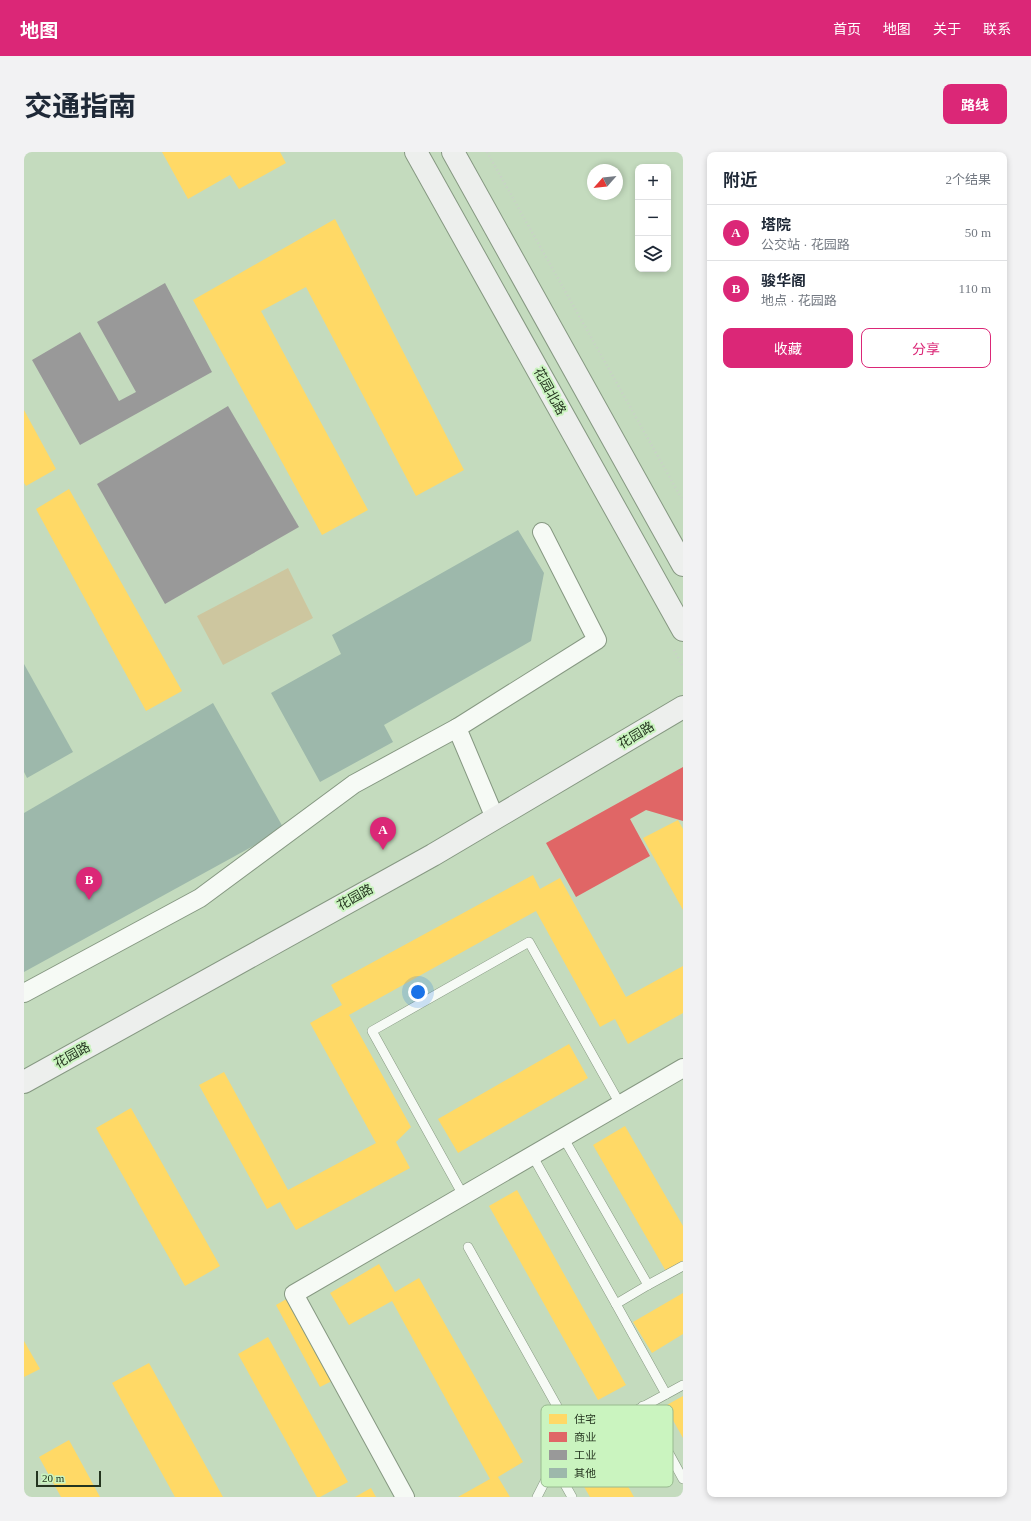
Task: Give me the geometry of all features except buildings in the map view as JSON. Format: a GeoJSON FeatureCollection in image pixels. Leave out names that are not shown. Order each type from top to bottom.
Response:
{"type":"FeatureCollection","features":[{"type":"Feature","properties":{"kind":"street","name":"花园北路"},"geometry":{"type":"LineString","coordinates":[[416,152],[683,630]]}},
{"type":"Feature","properties":{"kind":"street"},"geometry":{"type":"LineString","coordinates":[[453,152],[683,565]]}},
{"type":"Feature","properties":{"kind":"street"},"geometry":{"type":"LineString","coordinates":[[24,993],[200,898],[354,784],[457,728],[597,640],[542,532]]}},
{"type":"Feature","properties":{"kind":"street","name":"花园路"},"geometry":{"type":"LineString","coordinates":[[24,1082],[495,818],[683,707]]}},
{"type":"Feature","properties":{"kind":"street"},"geometry":{"type":"LineString","coordinates":[[457,728],[495,818]]}},
{"type":"Feature","properties":{"kind":"street"},"geometry":{"type":"LineString","coordinates":[[406,1497],[294,1294],[683,1068]]}},
{"type":"Feature","properties":{"kind":"lane"},"geometry":{"type":"LineString","coordinates":[[462,1196],[372,1031],[529,942],[620,1104]]}},
{"type":"Feature","properties":{"kind":"lane"},"geometry":{"type":"LineString","coordinates":[[563,1137],[648,1285]]}},
{"type":"Feature","properties":{"kind":"lane"},"geometry":{"type":"LineString","coordinates":[[532,1155],[666,1394]]}},
{"type":"Feature","properties":{"kind":"lane"},"geometry":{"type":"LineString","coordinates":[[468,1248],[556,1405]]}},
{"type":"Feature","properties":{"kind":"lane"},"geometry":{"type":"LineString","coordinates":[[616,1304],[683,1266]]}},
{"type":"Feature","properties":{"kind":"lane"},"geometry":{"type":"LineString","coordinates":[[645,1405],[683,1385]]}},
{"type":"Feature","properties":{"kind":"lane"},"geometry":{"type":"LineString","coordinates":[[673,1461],[683,1479]]}},
{"type":"Feature","properties":{"kind":"lane"},"geometry":{"type":"LineString","coordinates":[[537,1497],[542,1487]]}},
{"type":"Feature","properties":{"kind":"lane"},"geometry":{"type":"LineString","coordinates":[[567,1487],[572,1497]]}},
{"type":"Feature","properties":{"kind":"path"},"geometry":{"type":"LineString","coordinates":[[488,152],[683,501]]}},
{"type":"Feature","properties":{"kind":"shaded area"},"geometry":{"type":"Polygon","coordinates":[[[288,568],[313,618],[223,665],[197,616],[288,568]]]}},
{"type":"Feature","properties":{"kind":"place","name":"塔院"},"geometry":{"type":"Point","coordinates":[383,850]}},
{"type":"Feature","properties":{"kind":"place","name":"骏华阁"},"geometry":{"type":"Point","coordinates":[89,900]}}]}
